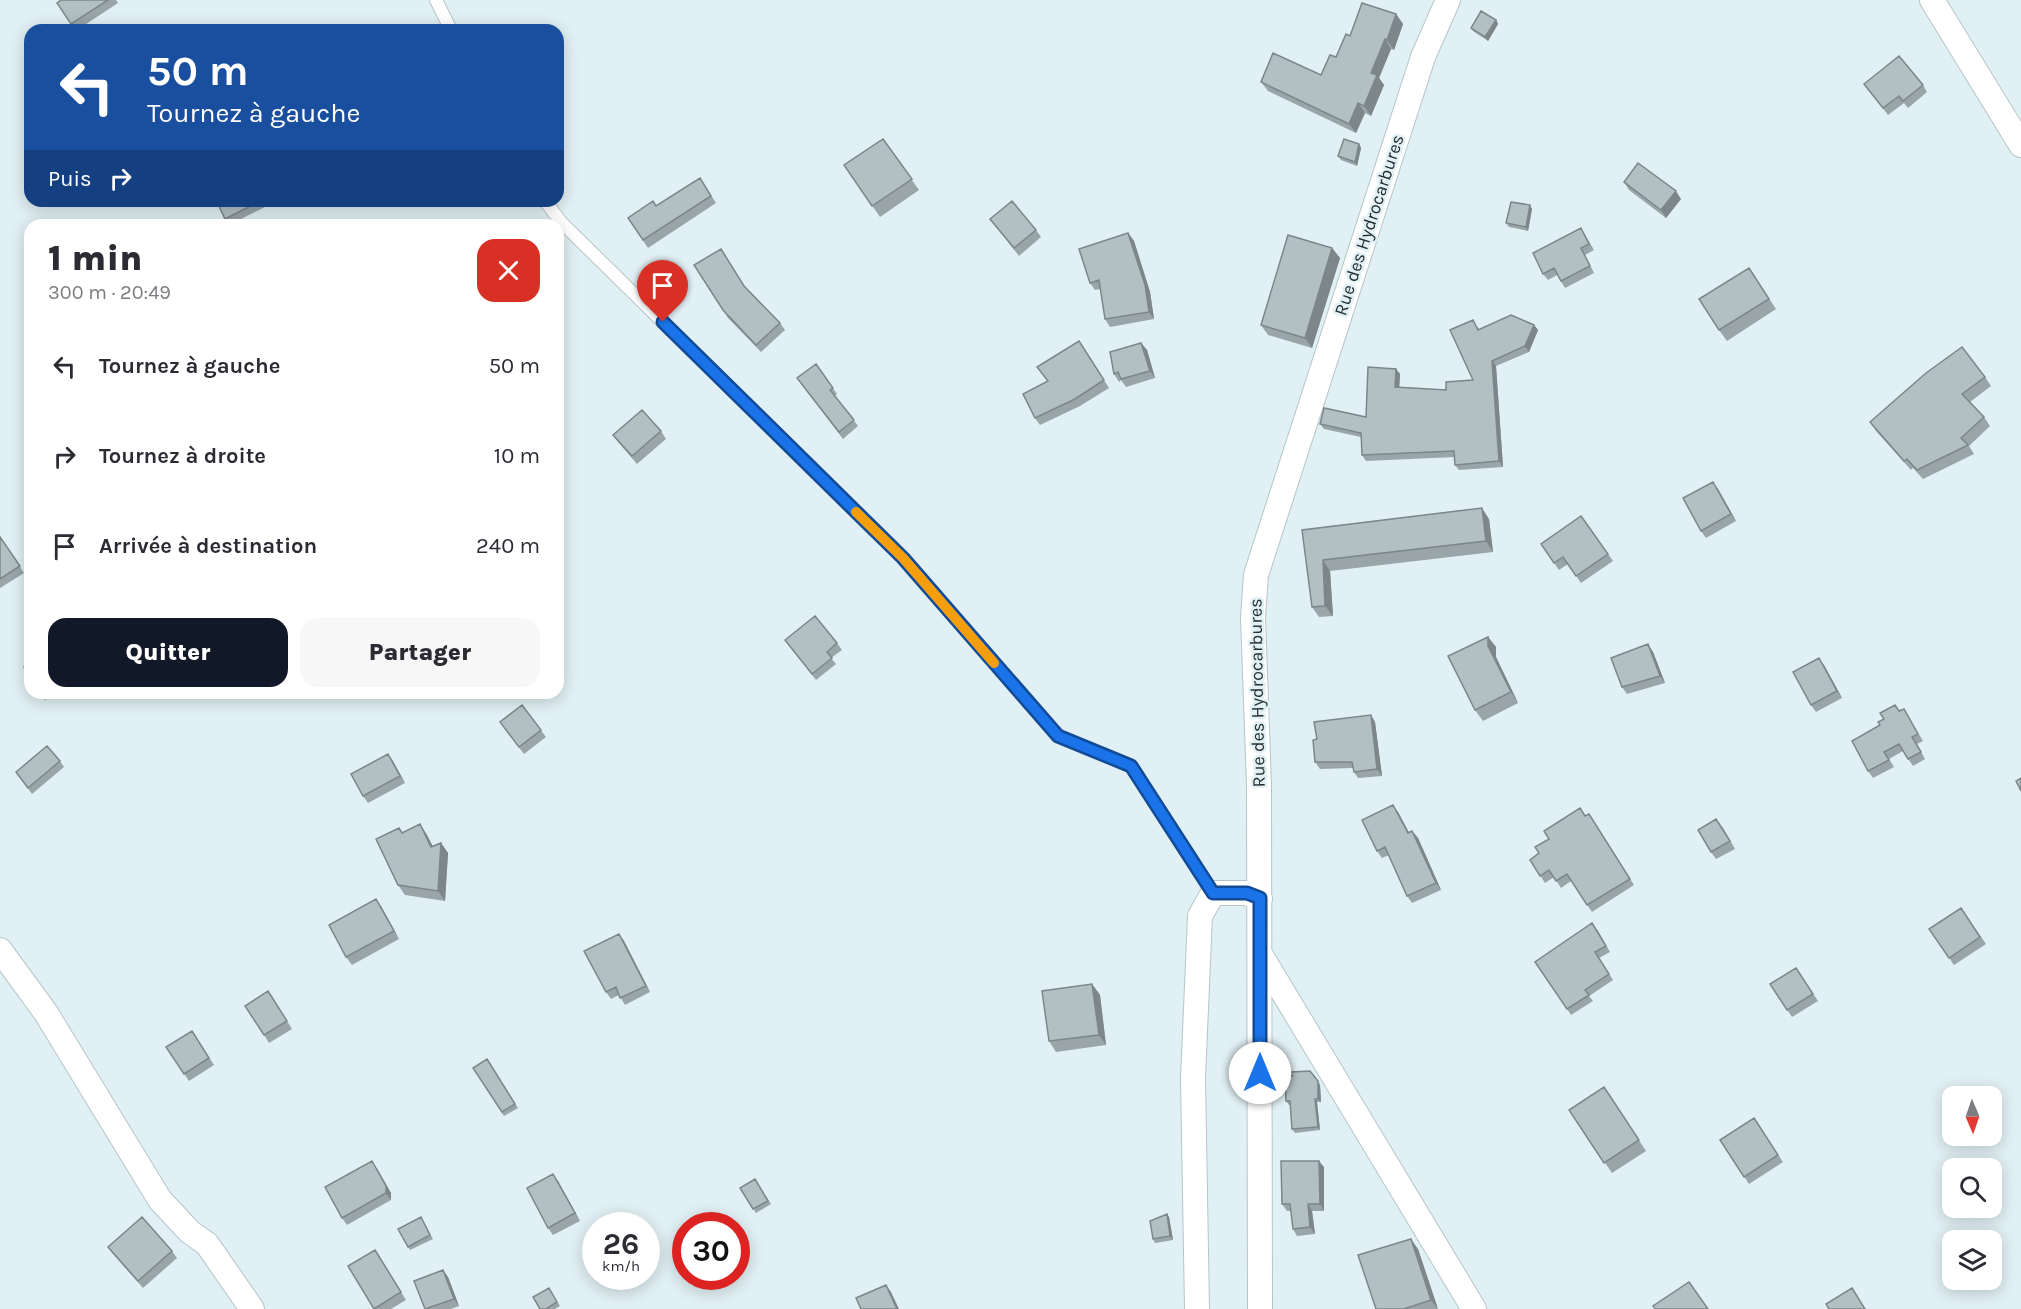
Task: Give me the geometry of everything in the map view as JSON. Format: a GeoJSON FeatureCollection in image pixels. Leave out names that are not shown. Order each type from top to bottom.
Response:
{"type":"FeatureCollection","features":[{"type":"Feature","properties":{"kind":"street","name":"Rue des Hydrocarbures"},"geometry":{"type":"LineString","coordinates":[[1260,1309],[1260,898],[1253,617],[1256,575],[1423,57],[1448,0]]}},
{"type":"Feature","properties":{"kind":"street"},"geometry":{"type":"LineString","coordinates":[[1932,0],[2021,145]]}},
{"type":"Feature","properties":{"kind":"street"},"geometry":{"type":"LineString","coordinates":[[1197,1309],[1194,1055],[1200,916],[1213,893],[1247,893],[1260,898]]}},
{"type":"Feature","properties":{"kind":"street"},"geometry":{"type":"LineString","coordinates":[[0,950],[46,1014],[160,1200],[190,1232],[207,1244],[252,1309]]}},
{"type":"Feature","properties":{"kind":"street"},"geometry":{"type":"LineString","coordinates":[[1260,954],[1474,1309]]}},
{"type":"Feature","properties":{"kind":"lane"},"geometry":{"type":"LineString","coordinates":[[436,0],[449,24]]}},
{"type":"Feature","properties":{"kind":"lane"},"geometry":{"type":"LineString","coordinates":[[550,207],[559,219]]}},
{"type":"Feature","properties":{"kind":"lane"},"geometry":{"type":"LineString","coordinates":[[564,225],[903,558],[1058,736],[1131,766],[1213,893]]}},
{"type":"Feature","properties":{"kind":"building"},"geometry":{"type":"Polygon","coordinates":[[[61,0],[108,0],[71,24],[57,3],[61,0]]]}},
{"type":"Feature","properties":{"kind":"building"},"geometry":{"type":"Polygon","coordinates":[[[1362,3],[1396,14],[1387,40],[1385,39],[1371,73],[1377,75],[1364,106],[1358,103],[1349,124],[1261,82],[1273,53],[1321,75],[1330,55],[1336,57],[1346,34],[1350,36],[1362,3]]]}},
{"type":"Feature","properties":{"kind":"building"},"geometry":{"type":"Polygon","coordinates":[[[1481,11],[1496,20],[1485,37],[1471,28],[1481,11]]]}},
{"type":"Feature","properties":{"kind":"building"},"geometry":{"type":"Polygon","coordinates":[[[1899,56],[1923,85],[1903,101],[1899,96],[1883,108],[1864,84],[1899,56]]]}},
{"type":"Feature","properties":{"kind":"building"},"geometry":{"type":"Polygon","coordinates":[[[883,139],[912,179],[872,206],[844,165],[883,139]]]}},
{"type":"Feature","properties":{"kind":"building"},"geometry":{"type":"Polygon","coordinates":[[[1344,139],[1359,144],[1355,162],[1338,156],[1344,139]]]}},
{"type":"Feature","properties":{"kind":"building"},"geometry":{"type":"Polygon","coordinates":[[[1638,163],[1676,191],[1661,210],[1624,182],[1638,163]]]}},
{"type":"Feature","properties":{"kind":"building"},"geometry":{"type":"Polygon","coordinates":[[[700,178],[711,196],[643,240],[628,218],[653,201],[656,206],[700,178]]]}},
{"type":"Feature","properties":{"kind":"building"},"geometry":{"type":"Polygon","coordinates":[[[1012,201],[1036,230],[1014,248],[990,219],[1012,201]]]}},
{"type":"Feature","properties":{"kind":"building"},"geometry":{"type":"Polygon","coordinates":[[[1511,202],[1530,205],[1526,227],[1506,223],[1511,202]]]}},
{"type":"Feature","properties":{"kind":"building"},"geometry":{"type":"Polygon","coordinates":[[[219,207],[248,207],[225,219],[219,207]]]}},
{"type":"Feature","properties":{"kind":"building"},"geometry":{"type":"Polygon","coordinates":[[[1581,228],[1589,244],[1581,248],[1590,266],[1561,281],[1554,268],[1543,274],[1533,253],[1581,228]]]}},
{"type":"Feature","properties":{"kind":"building"},"geometry":{"type":"Polygon","coordinates":[[[1128,233],[1145,285],[1149,312],[1105,319],[1099,280],[1090,283],[1079,249],[1128,233]]]}},
{"type":"Feature","properties":{"kind":"building"},"geometry":{"type":"Polygon","coordinates":[[[1288,235],[1332,248],[1305,338],[1261,325],[1288,235]]]}},
{"type":"Feature","properties":{"kind":"building"},"geometry":{"type":"Polygon","coordinates":[[[721,249],[744,286],[780,323],[756,345],[723,310],[694,265],[721,249]]]}},
{"type":"Feature","properties":{"kind":"building"},"geometry":{"type":"Polygon","coordinates":[[[1749,268],[1769,299],[1719,330],[1699,299],[1749,268]]]}},
{"type":"Feature","properties":{"kind":"building"},"geometry":{"type":"Polygon","coordinates":[[[1511,315],[1534,325],[1525,346],[1492,361],[1499,461],[1455,465],[1454,451],[1362,455],[1361,433],[1320,424],[1324,408],[1366,417],[1368,367],[1396,369],[1395,387],[1446,390],[1446,382],[1473,380],[1450,330],[1473,320],[1478,330],[1511,315]]]}},
{"type":"Feature","properties":{"kind":"building"},"geometry":{"type":"Polygon","coordinates":[[[1079,341],[1104,380],[1075,399],[1035,418],[1023,394],[1048,381],[1037,367],[1079,341]]]}},
{"type":"Feature","properties":{"kind":"building"},"geometry":{"type":"Polygon","coordinates":[[[1141,343],[1150,371],[1121,379],[1118,372],[1114,374],[1110,352],[1141,343]]]}},
{"type":"Feature","properties":{"kind":"building"},"geometry":{"type":"Polygon","coordinates":[[[1962,347],[1985,377],[1962,394],[1984,417],[1961,438],[1968,445],[1917,470],[1907,459],[1904,461],[1870,422],[1926,373],[1962,347]]]}},
{"type":"Feature","properties":{"kind":"building"},"geometry":{"type":"Polygon","coordinates":[[[816,364],[833,388],[830,390],[854,420],[839,432],[797,378],[816,364]]]}},
{"type":"Feature","properties":{"kind":"building"},"geometry":{"type":"Polygon","coordinates":[[[642,410],[661,431],[632,456],[613,435],[642,410]]]}},
{"type":"Feature","properties":{"kind":"building"},"geometry":{"type":"Polygon","coordinates":[[[1713,482],[1731,514],[1701,531],[1683,498],[1713,482]]]}},
{"type":"Feature","properties":{"kind":"building"},"geometry":{"type":"Polygon","coordinates":[[[1482,508],[1486,541],[1323,560],[1325,606],[1312,607],[1302,530],[1482,508]]]}},
{"type":"Feature","properties":{"kind":"building"},"geometry":{"type":"Polygon","coordinates":[[[1581,516],[1608,554],[1576,576],[1563,557],[1554,563],[1541,544],[1581,516]]]}},
{"type":"Feature","properties":{"kind":"building"},"geometry":{"type":"Polygon","coordinates":[[[0,537],[20,566],[0,579],[0,537]]]}},
{"type":"Feature","properties":{"kind":"building"},"geometry":{"type":"Polygon","coordinates":[[[815,616],[837,643],[827,652],[832,658],[812,674],[785,640],[815,616]]]}},
{"type":"Feature","properties":{"kind":"building"},"geometry":{"type":"Polygon","coordinates":[[[1488,637],[1488,646],[1511,692],[1475,710],[1448,656],[1488,637]]]}},
{"type":"Feature","properties":{"kind":"building"},"geometry":{"type":"Polygon","coordinates":[[[1648,644],[1660,676],[1622,687],[1611,658],[1648,644]]]}},
{"type":"Feature","properties":{"kind":"building"},"geometry":{"type":"Polygon","coordinates":[[[1819,658],[1837,691],[1811,705],[1793,672],[1819,658]]]}},
{"type":"Feature","properties":{"kind":"building"},"geometry":{"type":"Polygon","coordinates":[[[522,705],[541,730],[519,747],[500,722],[522,705]]]}},
{"type":"Feature","properties":{"kind":"building"},"geometry":{"type":"Polygon","coordinates":[[[1895,705],[1899,711],[1904,709],[1918,734],[1912,737],[1921,752],[1908,759],[1899,744],[1884,752],[1889,760],[1868,771],[1852,741],[1880,725],[1878,722],[1884,719],[1880,713],[1895,705]]]}},
{"type":"Feature","properties":{"kind":"building"},"geometry":{"type":"Polygon","coordinates":[[[1371,715],[1377,769],[1354,772],[1352,762],[1315,762],[1313,740],[1317,739],[1314,722],[1371,715]]]}},
{"type":"Feature","properties":{"kind":"building"},"geometry":{"type":"Polygon","coordinates":[[[47,746],[60,761],[28,788],[16,772],[47,746]]]}},
{"type":"Feature","properties":{"kind":"building"},"geometry":{"type":"Polygon","coordinates":[[[388,754],[400,776],[363,796],[351,774],[388,754]]]}},
{"type":"Feature","properties":{"kind":"building"},"geometry":{"type":"Polygon","coordinates":[[[2021,778],[2021,791],[2016,781],[2021,778]]]}},
{"type":"Feature","properties":{"kind":"building"},"geometry":{"type":"Polygon","coordinates":[[[1393,805],[1408,833],[1412,831],[1436,883],[1407,896],[1385,847],[1377,851],[1362,820],[1393,805]]]}},
{"type":"Feature","properties":{"kind":"building"},"geometry":{"type":"Polygon","coordinates":[[[1580,808],[1585,816],[1589,814],[1630,879],[1587,905],[1567,874],[1556,881],[1549,870],[1540,876],[1530,860],[1539,853],[1535,847],[1549,839],[1544,831],[1580,808]]]}},
{"type":"Feature","properties":{"kind":"building"},"geometry":{"type":"Polygon","coordinates":[[[1716,819],[1730,841],[1711,852],[1698,830],[1716,819]]]}},
{"type":"Feature","properties":{"kind":"building"},"geometry":{"type":"Polygon","coordinates":[[[420,824],[431,847],[441,843],[438,891],[398,885],[376,839],[399,828],[402,833],[420,824]]]}},
{"type":"Feature","properties":{"kind":"building"},"geometry":{"type":"Polygon","coordinates":[[[376,899],[394,931],[346,957],[329,925],[376,899]]]}},
{"type":"Feature","properties":{"kind":"building"},"geometry":{"type":"Polygon","coordinates":[[[1961,908],[1980,937],[1949,958],[1929,929],[1961,908]]]}},
{"type":"Feature","properties":{"kind":"building"},"geometry":{"type":"Polygon","coordinates":[[[1592,923],[1606,946],[1595,952],[1609,974],[1585,990],[1589,995],[1567,1009],[1535,962],[1592,923]]]}},
{"type":"Feature","properties":{"kind":"building"},"geometry":{"type":"Polygon","coordinates":[[[619,934],[646,986],[620,998],[616,987],[606,992],[584,951],[619,934]]]}},
{"type":"Feature","properties":{"kind":"building"},"geometry":{"type":"Polygon","coordinates":[[[1796,968],[1813,994],[1787,1010],[1770,984],[1796,968]]]}},
{"type":"Feature","properties":{"kind":"building"},"geometry":{"type":"Polygon","coordinates":[[[1092,984],[1099,1035],[1049,1041],[1042,991],[1092,984]]]}},
{"type":"Feature","properties":{"kind":"building"},"geometry":{"type":"Polygon","coordinates":[[[268,991],[287,1021],[264,1035],[245,1006],[268,991]]]}},
{"type":"Feature","properties":{"kind":"building"},"geometry":{"type":"Polygon","coordinates":[[[192,1031],[209,1058],[184,1074],[166,1047],[192,1031]]]}},
{"type":"Feature","properties":{"kind":"building"},"geometry":{"type":"Polygon","coordinates":[[[487,1059],[515,1104],[502,1112],[473,1068],[487,1059]]]}},
{"type":"Feature","properties":{"kind":"building"},"geometry":{"type":"Polygon","coordinates":[[[1310,1071],[1318,1081],[1318,1099],[1315,1099],[1318,1127],[1292,1129],[1290,1101],[1286,1101],[1285,1076],[1292,1076],[1291,1072],[1310,1071]]]}},
{"type":"Feature","properties":{"kind":"building"},"geometry":{"type":"Polygon","coordinates":[[[1604,1087],[1639,1140],[1604,1163],[1569,1110],[1604,1087]]]}},
{"type":"Feature","properties":{"kind":"building"},"geometry":{"type":"Polygon","coordinates":[[[1754,1118],[1778,1155],[1744,1177],[1720,1140],[1754,1118]]]}},
{"type":"Feature","properties":{"kind":"building"},"geometry":{"type":"Polygon","coordinates":[[[372,1161],[386,1186],[386,1193],[342,1218],[325,1187],[372,1161]]]}},
{"type":"Feature","properties":{"kind":"building"},"geometry":{"type":"Polygon","coordinates":[[[1281,1161],[1319,1161],[1320,1204],[1308,1204],[1310,1227],[1293,1229],[1290,1204],[1282,1204],[1281,1161]]]}},
{"type":"Feature","properties":{"kind":"building"},"geometry":{"type":"Polygon","coordinates":[[[553,1174],[575,1213],[548,1228],[527,1188],[553,1174]]]}},
{"type":"Feature","properties":{"kind":"building"},"geometry":{"type":"Polygon","coordinates":[[[755,1179],[768,1201],[753,1209],[740,1188],[755,1179]]]}},
{"type":"Feature","properties":{"kind":"building"},"geometry":{"type":"Polygon","coordinates":[[[1167,1214],[1170,1236],[1153,1239],[1150,1221],[1167,1214]]]}},
{"type":"Feature","properties":{"kind":"building"},"geometry":{"type":"Polygon","coordinates":[[[142,1217],[172,1251],[138,1281],[108,1247],[142,1217]]]}},
{"type":"Feature","properties":{"kind":"building"},"geometry":{"type":"Polygon","coordinates":[[[421,1217],[430,1235],[408,1247],[398,1229],[421,1217]]]}},
{"type":"Feature","properties":{"kind":"building"},"geometry":{"type":"Polygon","coordinates":[[[1411,1239],[1431,1300],[1404,1309],[1376,1309],[1358,1255],[1411,1239]]]}},
{"type":"Feature","properties":{"kind":"building"},"geometry":{"type":"Polygon","coordinates":[[[375,1250],[401,1292],[374,1309],[348,1266],[375,1250]]]}},
{"type":"Feature","properties":{"kind":"building"},"geometry":{"type":"Polygon","coordinates":[[[443,1270],[454,1299],[425,1309],[414,1281],[443,1270]]]}},
{"type":"Feature","properties":{"kind":"building"},"geometry":{"type":"Polygon","coordinates":[[[1689,1282],[1708,1309],[1655,1309],[1653,1306],[1689,1282]]]}},
{"type":"Feature","properties":{"kind":"building"},"geometry":{"type":"Polygon","coordinates":[[[886,1285],[897,1309],[861,1309],[856,1298],[886,1285]]]}},
{"type":"Feature","properties":{"kind":"building"},"geometry":{"type":"Polygon","coordinates":[[[549,1288],[557,1302],[546,1309],[540,1309],[533,1297],[549,1288]]]}},
{"type":"Feature","properties":{"kind":"building"},"geometry":{"type":"Polygon","coordinates":[[[1852,1288],[1865,1309],[1829,1309],[1826,1304],[1852,1288]]]}},
{"type":"Feature","properties":{"kind":"slow traffic"},"geometry":{"type":"LineString","coordinates":[[856,512],[903,558],[994,663]]}},
{"type":"Feature","properties":{"kind":"route"},"geometry":{"type":"LineString","coordinates":[[663,322],[903,558],[1058,736],[1131,766],[1213,893],[1247,893],[1260,898],[1260,1073]]}}]}
